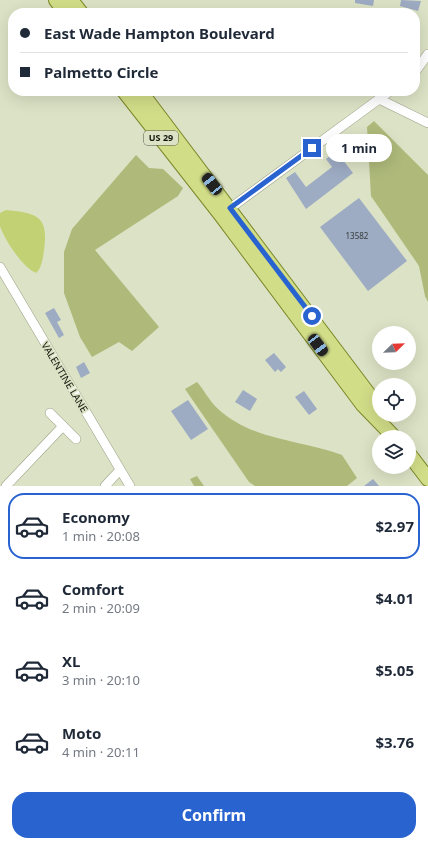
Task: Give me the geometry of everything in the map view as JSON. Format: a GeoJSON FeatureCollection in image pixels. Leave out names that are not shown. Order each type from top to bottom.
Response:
{"type":"FeatureCollection","features":[{"type":"Feature","properties":{"kind":"main road"},"geometry":{"type":"LineString","coordinates":[[56,0],[62,8]]}},
{"type":"Feature","properties":{"kind":"main road"},"geometry":{"type":"LineString","coordinates":[[71,0],[77,8]]}},
{"type":"Feature","properties":{"kind":"main road","name":"US 29"},"geometry":{"type":"LineString","coordinates":[[128,96],[225,211]]}},
{"type":"Feature","properties":{"kind":"main road","name":"US 29"},"geometry":{"type":"LineString","coordinates":[[144,96],[225,211],[279,283],[334,356],[372,400]]}},
{"type":"Feature","properties":{"kind":"main road","name":"US 29"},"geometry":{"type":"LineString","coordinates":[[334,356],[363,405],[388,430]]}},
{"type":"Feature","properties":{"kind":"main road"},"geometry":{"type":"LineString","coordinates":[[416,463],[428,479]]}},
{"type":"Feature","properties":{"kind":"street"},"geometry":{"type":"LineString","coordinates":[[420,65],[428,54]]}},
{"type":"Feature","properties":{"kind":"street"},"geometry":{"type":"LineString","coordinates":[[225,211],[383,96]]}},
{"type":"Feature","properties":{"kind":"street"},"geometry":{"type":"LineString","coordinates":[[379,99],[428,123]]}},
{"type":"Feature","properties":{"kind":"street","name":"VALENTINE LANE"},"geometry":{"type":"LineString","coordinates":[[0,267],[130,486]]}},
{"type":"Feature","properties":{"kind":"street"},"geometry":{"type":"LineString","coordinates":[[50,413],[76,439]]}},
{"type":"Feature","properties":{"kind":"street"},"geometry":{"type":"LineString","coordinates":[[6,486],[63,426]]}},
{"type":"Feature","properties":{"kind":"street"},"geometry":{"type":"LineString","coordinates":[[105,486],[120,470]]}},
{"type":"Feature","properties":{"kind":"shaded area"},"geometry":{"type":"Polygon","coordinates":[[[374,121],[428,175],[428,302],[425,296],[419,266],[371,196],[367,127],[374,121]]]}},
{"type":"Feature","properties":{"kind":"shaded area"},"geometry":{"type":"Polygon","coordinates":[[[136,155],[149,168],[163,169],[183,188],[178,196],[95,250],[159,327],[132,351],[119,342],[92,357],[80,337],[64,293],[64,252],[72,229],[136,155]]]}},
{"type":"Feature","properties":{"kind":"shaded area"},"geometry":{"type":"Polygon","coordinates":[[[6,210],[33,215],[42,223],[45,230],[43,259],[36,273],[25,265],[20,259],[2,232],[0,226],[0,213],[6,210]]]}},
{"type":"Feature","properties":{"kind":"shaded area"},"geometry":{"type":"Polygon","coordinates":[[[197,382],[216,407],[244,427],[276,438],[342,455],[357,478],[347,486],[255,486],[249,482],[185,389],[197,382]]]}},
{"type":"Feature","properties":{"kind":"shaded area"},"geometry":{"type":"Polygon","coordinates":[[[197,476],[204,486],[194,486],[190,479],[197,476]]]}},
{"type":"Feature","properties":{"kind":"building"},"geometry":{"type":"Polygon","coordinates":[[[355,0],[374,0],[373,6],[355,3],[355,0]]]}},
{"type":"Feature","properties":{"kind":"building"},"geometry":{"type":"Polygon","coordinates":[[[401,0],[421,1],[419,8],[407,8],[400,6],[401,0]]]}},
{"type":"Feature","properties":{"kind":"building"},"geometry":{"type":"Polygon","coordinates":[[[336,151],[353,173],[306,209],[286,178],[295,172],[306,187],[332,167],[326,159],[336,151]]]}},
{"type":"Feature","properties":{"kind":"building"},"geometry":{"type":"Polygon","coordinates":[[[359,198],[407,261],[368,291],[320,227],[359,198]]]}},
{"type":"Feature","properties":{"kind":"building"},"geometry":{"type":"Polygon","coordinates":[[[54,308],[61,320],[57,322],[64,335],[59,338],[45,313],[54,308]]]}},
{"type":"Feature","properties":{"kind":"building"},"geometry":{"type":"Polygon","coordinates":[[[274,353],[286,367],[281,372],[278,369],[275,372],[265,360],[274,353]]]}},
{"type":"Feature","properties":{"kind":"building"},"geometry":{"type":"Polygon","coordinates":[[[84,362],[90,373],[81,378],[76,367],[84,362]]]}},
{"type":"Feature","properties":{"kind":"building"},"geometry":{"type":"Polygon","coordinates":[[[243,390],[257,399],[250,411],[235,402],[243,390]]]}},
{"type":"Feature","properties":{"kind":"building"},"geometry":{"type":"Polygon","coordinates":[[[304,391],[317,409],[309,415],[295,397],[304,391]]]}},
{"type":"Feature","properties":{"kind":"building"},"geometry":{"type":"Polygon","coordinates":[[[188,400],[208,429],[191,440],[171,411],[188,400]]]}},
{"type":"Feature","properties":{"kind":"building"},"geometry":{"type":"Polygon","coordinates":[[[373,479],[379,486],[364,486],[373,479]]]}},
{"type":"Feature","properties":{"kind":"route"},"geometry":{"type":"LineString","coordinates":[[312,148],[230,208],[312,316]]}}]}
